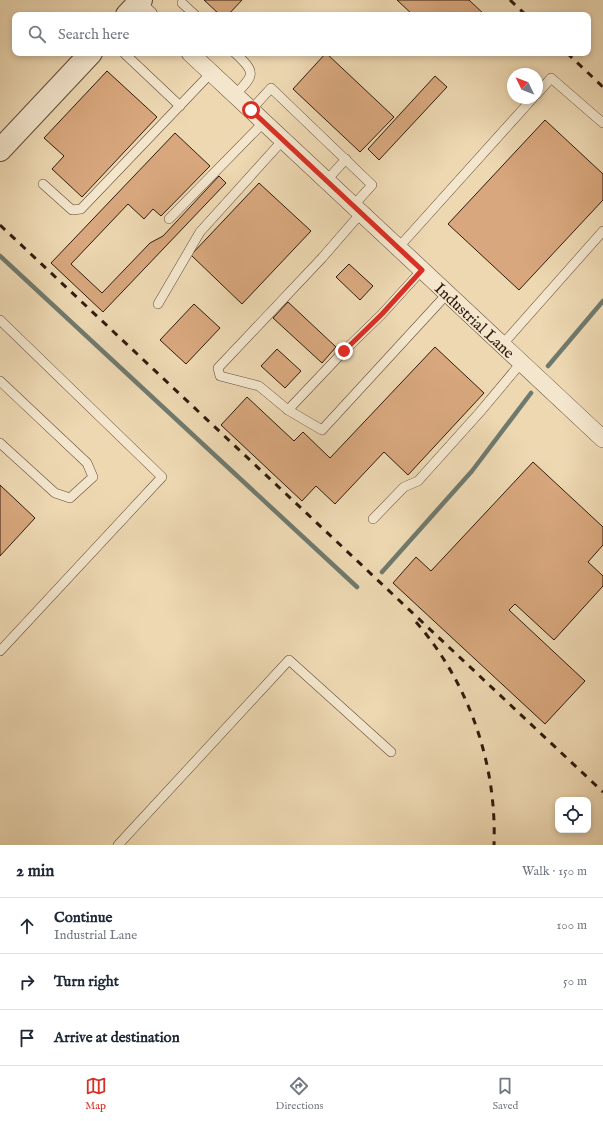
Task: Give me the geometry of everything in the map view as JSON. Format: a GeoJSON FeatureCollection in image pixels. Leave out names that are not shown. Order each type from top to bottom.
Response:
{"type":"FeatureCollection","features":[{"type":"Feature","properties":{"kind":"street"},"geometry":{"type":"LineString","coordinates":[[0,150],[88,56]]}},
{"type":"Feature","properties":{"kind":"street","name":"Industrial Lane"},"geometry":{"type":"LineString","coordinates":[[193,56],[603,439]]}},
{"type":"Feature","properties":{"kind":"lane"},"geometry":{"type":"LineString","coordinates":[[182,3],[192,12]]}},
{"type":"Feature","properties":{"kind":"lane"},"geometry":{"type":"LineString","coordinates":[[127,56],[180,106]]}},
{"type":"Feature","properties":{"kind":"lane"},"geometry":{"type":"LineString","coordinates":[[235,95],[249,80],[251,74],[249,67],[238,56]]}},
{"type":"Feature","properties":{"kind":"lane"},"geometry":{"type":"LineString","coordinates":[[43,184],[72,210],[81,209],[211,73]]}},
{"type":"Feature","properties":{"kind":"lane"},"geometry":{"type":"LineString","coordinates":[[543,87],[551,78],[603,123]]}},
{"type":"Feature","properties":{"kind":"lane"},"geometry":{"type":"LineString","coordinates":[[251,110],[271,88],[372,185],[322,258],[218,368],[220,376],[259,386],[288,410],[322,430],[448,294]]}},
{"type":"Feature","properties":{"kind":"lane"},"geometry":{"type":"LineString","coordinates":[[398,248],[528,104]]}},
{"type":"Feature","properties":{"kind":"lane"},"geometry":{"type":"LineString","coordinates":[[169,220],[264,122]]}},
{"type":"Feature","properties":{"kind":"lane"},"geometry":{"type":"LineString","coordinates":[[158,304],[200,232],[283,140]]}},
{"type":"Feature","properties":{"kind":"lane"},"geometry":{"type":"LineString","coordinates":[[326,181],[346,159]]}},
{"type":"Feature","properties":{"kind":"lane"},"geometry":{"type":"LineString","coordinates":[[502,345],[603,231]]}},
{"type":"Feature","properties":{"kind":"lane"},"geometry":{"type":"LineString","coordinates":[[288,410],[344,351],[382,314],[422,270]]}},
{"type":"Feature","properties":{"kind":"lane"},"geometry":{"type":"LineString","coordinates":[[0,320],[162,477],[0,650]]}},
{"type":"Feature","properties":{"kind":"lane"},"geometry":{"type":"LineString","coordinates":[[373,519],[404,487],[418,481],[480,412],[521,363]]}},
{"type":"Feature","properties":{"kind":"lane"},"geometry":{"type":"LineString","coordinates":[[0,381],[87,463],[93,477],[70,498],[55,493],[0,443]]}},
{"type":"Feature","properties":{"kind":"lane"},"geometry":{"type":"LineString","coordinates":[[118,845],[289,660],[391,752]]}},
{"type":"Feature","properties":{"kind":"building"},"geometry":{"type":"Polygon","coordinates":[[[204,0],[242,0],[231,12],[217,12],[204,0]]]}},
{"type":"Feature","properties":{"kind":"building"},"geometry":{"type":"Polygon","coordinates":[[[397,0],[469,0],[482,12],[410,12],[397,0]]]}},
{"type":"Feature","properties":{"kind":"building"},"geometry":{"type":"Polygon","coordinates":[[[323,56],[329,56],[394,117],[360,152],[293,89],[323,56]]]}},
{"type":"Feature","properties":{"kind":"building"},"geometry":{"type":"Polygon","coordinates":[[[107,71],[157,117],[82,197],[52,169],[64,156],[44,138],[107,71]]]}},
{"type":"Feature","properties":{"kind":"building"},"geometry":{"type":"Polygon","coordinates":[[[435,76],[447,87],[379,160],[368,149],[435,76]]]}},
{"type":"Feature","properties":{"kind":"building"},"geometry":{"type":"Polygon","coordinates":[[[545,120],[603,174],[603,200],[519,290],[448,224],[545,120]]]}},
{"type":"Feature","properties":{"kind":"building"},"geometry":{"type":"Polygon","coordinates":[[[175,133],[210,166],[161,216],[153,209],[144,219],[128,204],[71,264],[102,293],[150,243],[163,236],[219,176],[226,183],[103,312],[51,263],[175,133]]]}},
{"type":"Feature","properties":{"kind":"building"},"geometry":{"type":"Polygon","coordinates":[[[259,183],[311,231],[242,304],[191,255],[259,183]]]}},
{"type":"Feature","properties":{"kind":"building"},"geometry":{"type":"Polygon","coordinates":[[[349,264],[373,286],[360,300],[336,277],[349,264]]]}},
{"type":"Feature","properties":{"kind":"building"},"geometry":{"type":"Polygon","coordinates":[[[288,302],[336,347],[322,363],[273,318],[288,302]]]}},
{"type":"Feature","properties":{"kind":"building"},"geometry":{"type":"Polygon","coordinates":[[[194,304],[220,328],[186,364],[160,340],[194,304]]]}},
{"type":"Feature","properties":{"kind":"building"},"geometry":{"type":"Polygon","coordinates":[[[435,347],[484,393],[408,475],[384,452],[335,504],[316,486],[302,501],[221,425],[247,397],[294,441],[303,432],[330,458],[435,347]]]}},
{"type":"Feature","properties":{"kind":"building"},"geometry":{"type":"Polygon","coordinates":[[[277,349],[301,371],[285,388],[261,366],[277,349]]]}},
{"type":"Feature","properties":{"kind":"building"},"geometry":{"type":"Polygon","coordinates":[[[533,462],[603,527],[603,545],[588,562],[603,576],[603,586],[554,640],[515,604],[509,610],[585,681],[545,724],[393,583],[416,557],[431,571],[533,462]]]}},
{"type":"Feature","properties":{"kind":"building"},"geometry":{"type":"Polygon","coordinates":[[[0,485],[35,518],[0,556],[0,485]]]}},
{"type":"Feature","properties":{"kind":"waterway"},"geometry":{"type":"LineString","coordinates":[[0,256],[357,587]]}},
{"type":"Feature","properties":{"kind":"waterway"},"geometry":{"type":"LineString","coordinates":[[548,366],[603,301]]}},
{"type":"Feature","properties":{"kind":"waterway"},"geometry":{"type":"LineString","coordinates":[[382,572],[472,471],[531,393]]}},
{"type":"Feature","properties":{"kind":"railway"},"geometry":{"type":"LineString","coordinates":[[510,0],[523,12]]}},
{"type":"Feature","properties":{"kind":"railway"},"geometry":{"type":"LineString","coordinates":[[570,56],[603,87]]}},
{"type":"Feature","properties":{"kind":"railway"},"geometry":{"type":"LineString","coordinates":[[0,225],[603,792]]}},
{"type":"Feature","properties":{"kind":"railway"},"geometry":{"type":"LineString","coordinates":[[416,622],[435,646],[451,671],[465,698],[476,726],[485,755],[491,785],[494,815],[494,845]]}},
{"type":"Feature","properties":{"kind":"route"},"geometry":{"type":"LineString","coordinates":[[251,110],[422,270],[382,314],[344,351]]}}]}
